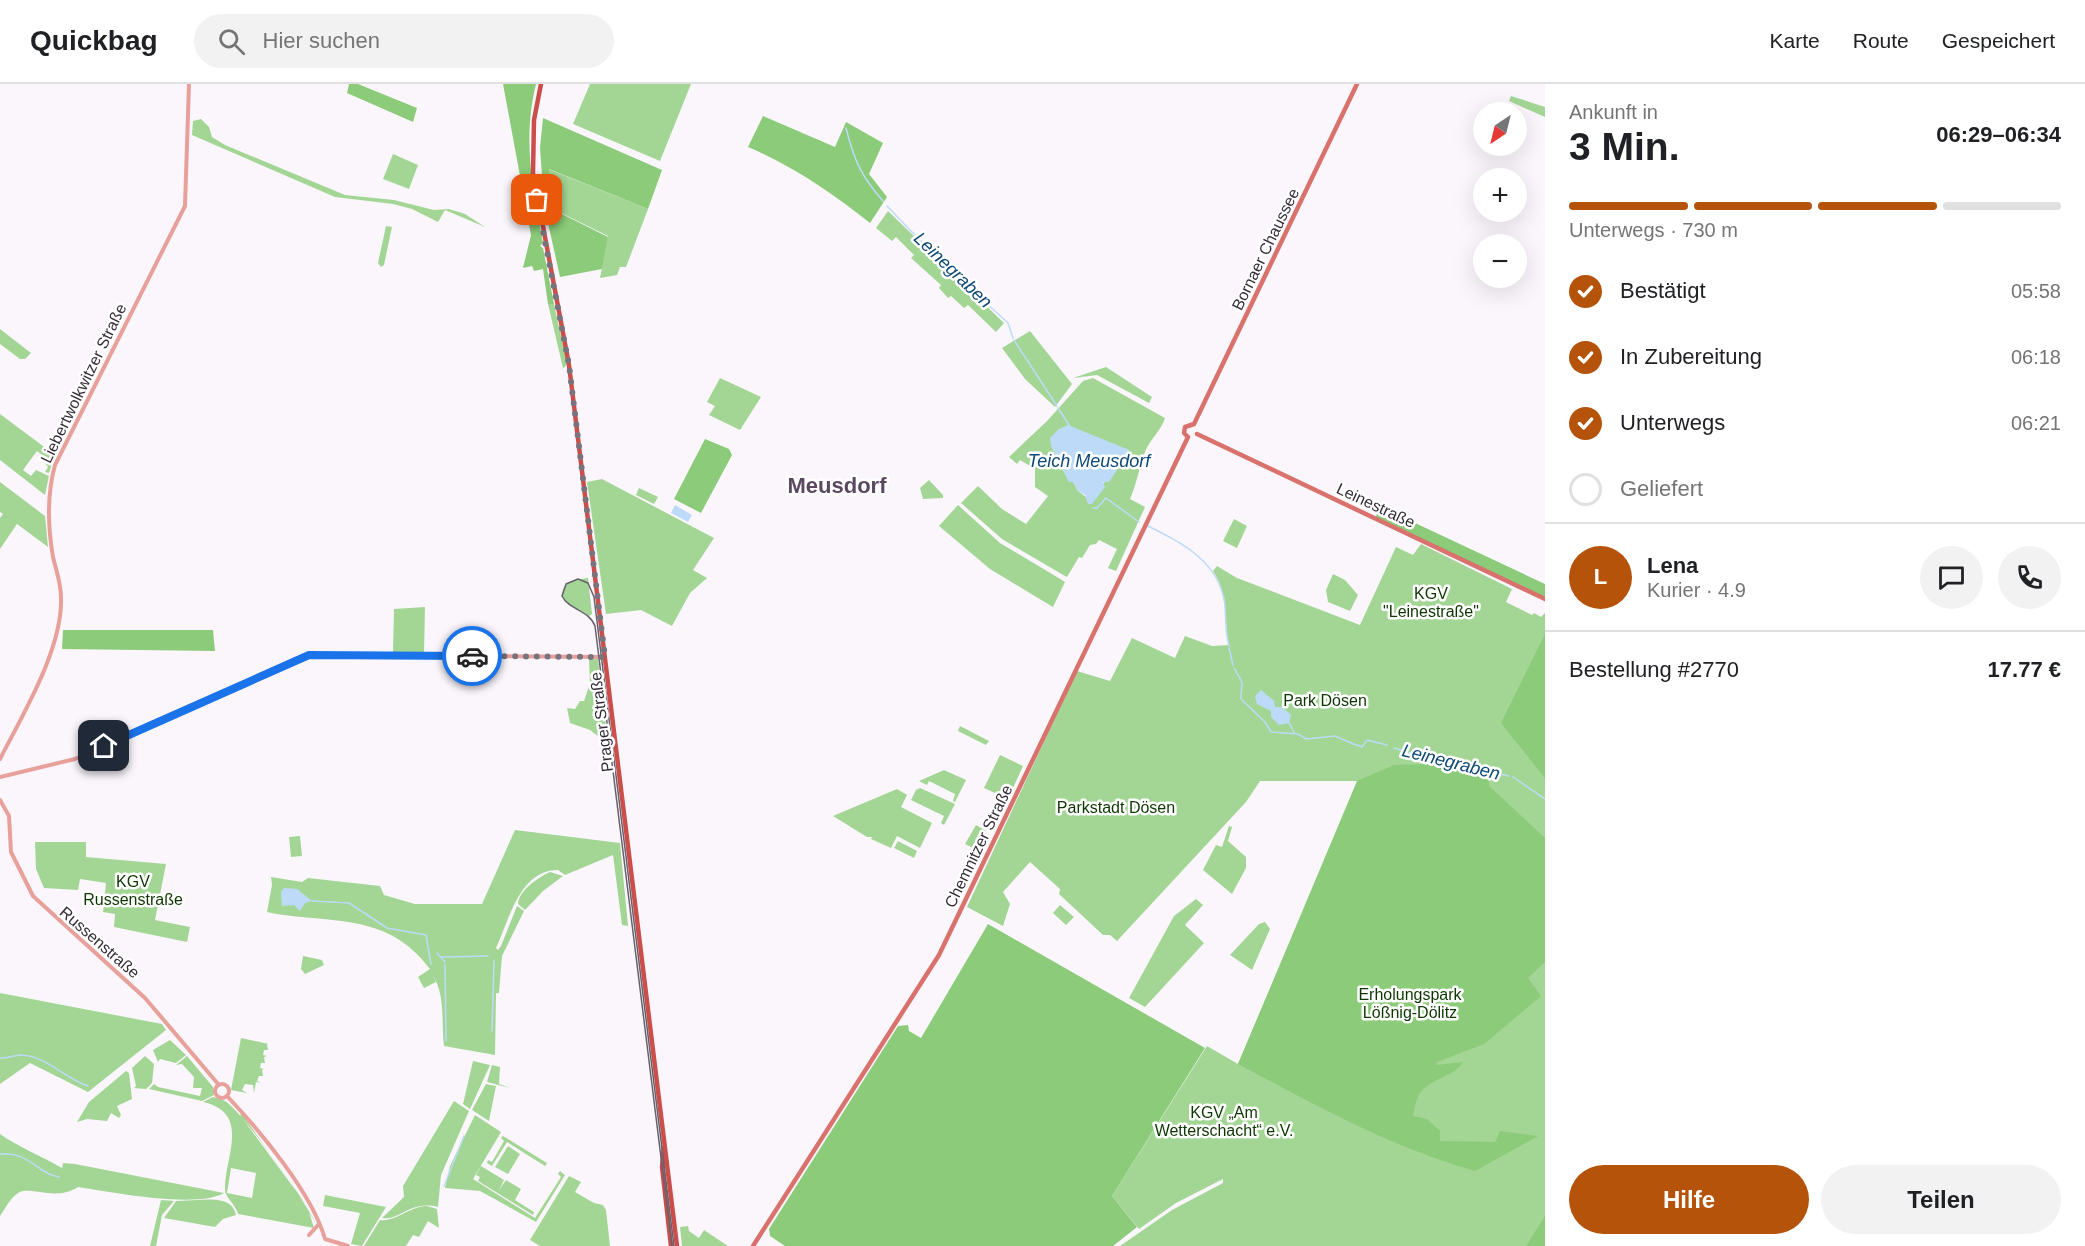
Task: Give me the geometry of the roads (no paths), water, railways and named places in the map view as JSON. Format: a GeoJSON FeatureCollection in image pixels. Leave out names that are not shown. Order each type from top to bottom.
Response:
{"type":"FeatureCollection","features":[{"type":"Feature","properties":{"kind":"main road","name":"Prager Straße"},"geometry":{"type":"LineString","coordinates":[[541,84],[534,120],[533,173],[576,412],[677,1246]]}},
{"type":"Feature","properties":{"kind":"main road","name":"Bornaer Chaussee"},"geometry":{"type":"LineString","coordinates":[[1188,437],[1184,432],[1185,427],[1194,424],[1357,84]]}},
{"type":"Feature","properties":{"kind":"main road"},"geometry":{"type":"LineString","coordinates":[[1188,437],[1197,434],[1194,424]]}},
{"type":"Feature","properties":{"kind":"main road","name":"Leinestraße"},"geometry":{"type":"LineString","coordinates":[[1197,434],[1545,599]]}},
{"type":"Feature","properties":{"kind":"main road","name":"Chemnitzer Straße"},"geometry":{"type":"LineString","coordinates":[[753,1246],[939,955],[1188,437]]}},
{"type":"Feature","properties":{"kind":"main road","name":"Prager Straße"},"geometry":{"type":"LineString","coordinates":[[664,1145],[662,1167],[672,1246]]}},
{"type":"Feature","properties":{"kind":"street","name":"Liebertwolkwitzer Straße"},"geometry":{"type":"LineString","coordinates":[[0,759],[48,662],[61,610],[60,584],[50,529],[50,489],[55,465],[185,206],[189,84]]}},
{"type":"Feature","properties":{"kind":"street"},"geometry":{"type":"LineString","coordinates":[[0,777],[75,759],[309,655],[605,657]]}},
{"type":"Feature","properties":{"kind":"street","name":"Russenstraße"},"geometry":{"type":"LineString","coordinates":[[0,800],[9,816],[11,852],[33,896],[145,998],[219,1086]]}},
{"type":"Feature","properties":{"kind":"street"},"geometry":{"type":"LineString","coordinates":[[227,1096],[223,1098],[217,1095],[219,1086],[228,1087],[227,1096],[273,1153],[309,1203],[320,1224],[324,1239],[348,1246]]}},
{"type":"Feature","properties":{"kind":"street"},"geometry":{"type":"LineString","coordinates":[[309,1235],[320,1224]]}},
{"type":"Feature","properties":{"kind":"water","name":"Teich Meusdorf"},"geometry":{"type":"Polygon","coordinates":[[[1068,425],[1129,450],[1109,482],[1103,482],[1105,487],[1092,504],[1088,504],[1085,495],[1078,491],[1073,482],[1069,482],[1051,446],[1050,438],[1059,429],[1068,425]]]}},
{"type":"Feature","properties":{"kind":"water"},"geometry":{"type":"Polygon","coordinates":[[[675,505],[692,515],[688,522],[671,513],[675,505]]]}},
{"type":"Feature","properties":{"kind":"water"},"geometry":{"type":"Polygon","coordinates":[[[1261,690],[1274,701],[1275,707],[1282,707],[1291,715],[1289,723],[1279,725],[1271,717],[1271,711],[1257,704],[1255,696],[1261,690]]]}},
{"type":"Feature","properties":{"kind":"water"},"geometry":{"type":"Polygon","coordinates":[[[284,888],[297,889],[312,901],[305,903],[300,911],[294,905],[282,906],[281,892],[284,888]]]}},
{"type":"Feature","properties":{"kind":"waterway","name":"Leinegraben"},"geometry":{"type":"LineString","coordinates":[[846,128],[859,167],[883,201]]}},
{"type":"Feature","properties":{"kind":"waterway","name":"Leinegraben"},"geometry":{"type":"LineString","coordinates":[[887,206],[936,257],[1008,323],[1013,338]]}},
{"type":"Feature","properties":{"kind":"waterway","name":"Leinegraben"},"geometry":{"type":"LineString","coordinates":[[1014,340],[1057,406]]}},
{"type":"Feature","properties":{"kind":"waterway","name":"Leinegraben"},"geometry":{"type":"LineString","coordinates":[[1058,408],[1069,425]]}},
{"type":"Feature","properties":{"kind":"waterway","name":"Leinegraben"},"geometry":{"type":"LineString","coordinates":[[1093,508],[1097,508],[1106,498],[1139,522]]}},
{"type":"Feature","properties":{"kind":"waterway","name":"Leinegraben"},"geometry":{"type":"LineString","coordinates":[[1148,526],[1186,547],[1216,577],[1225,605],[1229,646]]}},
{"type":"Feature","properties":{"kind":"waterway","name":"Leinegraben"},"geometry":{"type":"LineString","coordinates":[[1229,648],[1233,665]]}},
{"type":"Feature","properties":{"kind":"waterway","name":"Leinegraben"},"geometry":{"type":"LineString","coordinates":[[1234,668],[1242,682],[1241,699],[1265,722],[1271,732],[1298,734],[1306,739],[1335,736],[1356,745]]}},
{"type":"Feature","properties":{"kind":"waterway","name":"Leinegraben"},"geometry":{"type":"LineString","coordinates":[[1291,727],[1295,734]]}},
{"type":"Feature","properties":{"kind":"waterway","name":"Leinegraben"},"geometry":{"type":"LineString","coordinates":[[1357,745],[1362,747],[1367,740],[1387,745]]}},
{"type":"Feature","properties":{"kind":"waterway","name":"Leinegraben"},"geometry":{"type":"LineString","coordinates":[[1394,748],[1436,761],[1509,776]]}},
{"type":"Feature","properties":{"kind":"waterway","name":"Leinegraben"},"geometry":{"type":"LineString","coordinates":[[1513,777],[1545,799]]}},
{"type":"Feature","properties":{"kind":"waterway"},"geometry":{"type":"LineString","coordinates":[[312,901],[349,903],[387,928],[426,935],[431,964]]}},
{"type":"Feature","properties":{"kind":"waterway"},"geometry":{"type":"LineString","coordinates":[[437,953],[445,962]]}},
{"type":"Feature","properties":{"kind":"waterway"},"geometry":{"type":"LineString","coordinates":[[442,957],[488,956]]}},
{"type":"Feature","properties":{"kind":"waterway"},"geometry":{"type":"LineString","coordinates":[[492,1031],[494,961]]}},
{"type":"Feature","properties":{"kind":"waterway"},"geometry":{"type":"LineString","coordinates":[[445,965],[446,1041]]}},
{"type":"Feature","properties":{"kind":"waterway"},"geometry":{"type":"LineString","coordinates":[[0,1058],[20,1055],[32,1057],[88,1086]]}},
{"type":"Feature","properties":{"kind":"waterway"},"geometry":{"type":"LineString","coordinates":[[444,1186],[464,1136]]}},
{"type":"Feature","properties":{"kind":"waterway"},"geometry":{"type":"LineString","coordinates":[[0,1154],[18,1156],[51,1175],[59,1177]]}},
{"type":"Feature","properties":{"kind":"tram line"},"geometry":{"type":"LineString","coordinates":[[672,1246],[595,626],[588,617],[565,601],[562,596],[566,584],[578,579],[588,583],[594,597],[674,1246]]}},
{"type":"Feature","properties":{"kind":"district","name":"Meusdorf"},"geometry":{"type":"Point","coordinates":[837,485]}},
{"type":"Feature","properties":{"kind":"park label","name":"KGV \"Leinestraße\""},"geometry":{"type":"Point","coordinates":[1431,602]}},
{"type":"Feature","properties":{"kind":"park label","name":"Park Dösen"},"geometry":{"type":"Point","coordinates":[1325,700]}},
{"type":"Feature","properties":{"kind":"park label","name":"Parkstadt Dösen"},"geometry":{"type":"Point","coordinates":[1116,807]}},
{"type":"Feature","properties":{"kind":"park label","name":"KGV Russenstraße"},"geometry":{"type":"Point","coordinates":[133,890]}},
{"type":"Feature","properties":{"kind":"park label","name":"Erholungspark Lößnig-Dölitz"},"geometry":{"type":"Point","coordinates":[1410,1003]}},
{"type":"Feature","properties":{"kind":"park label","name":"KGV „Am Wetterschacht“ e.V."},"geometry":{"type":"Point","coordinates":[1224,1121]}}]}
